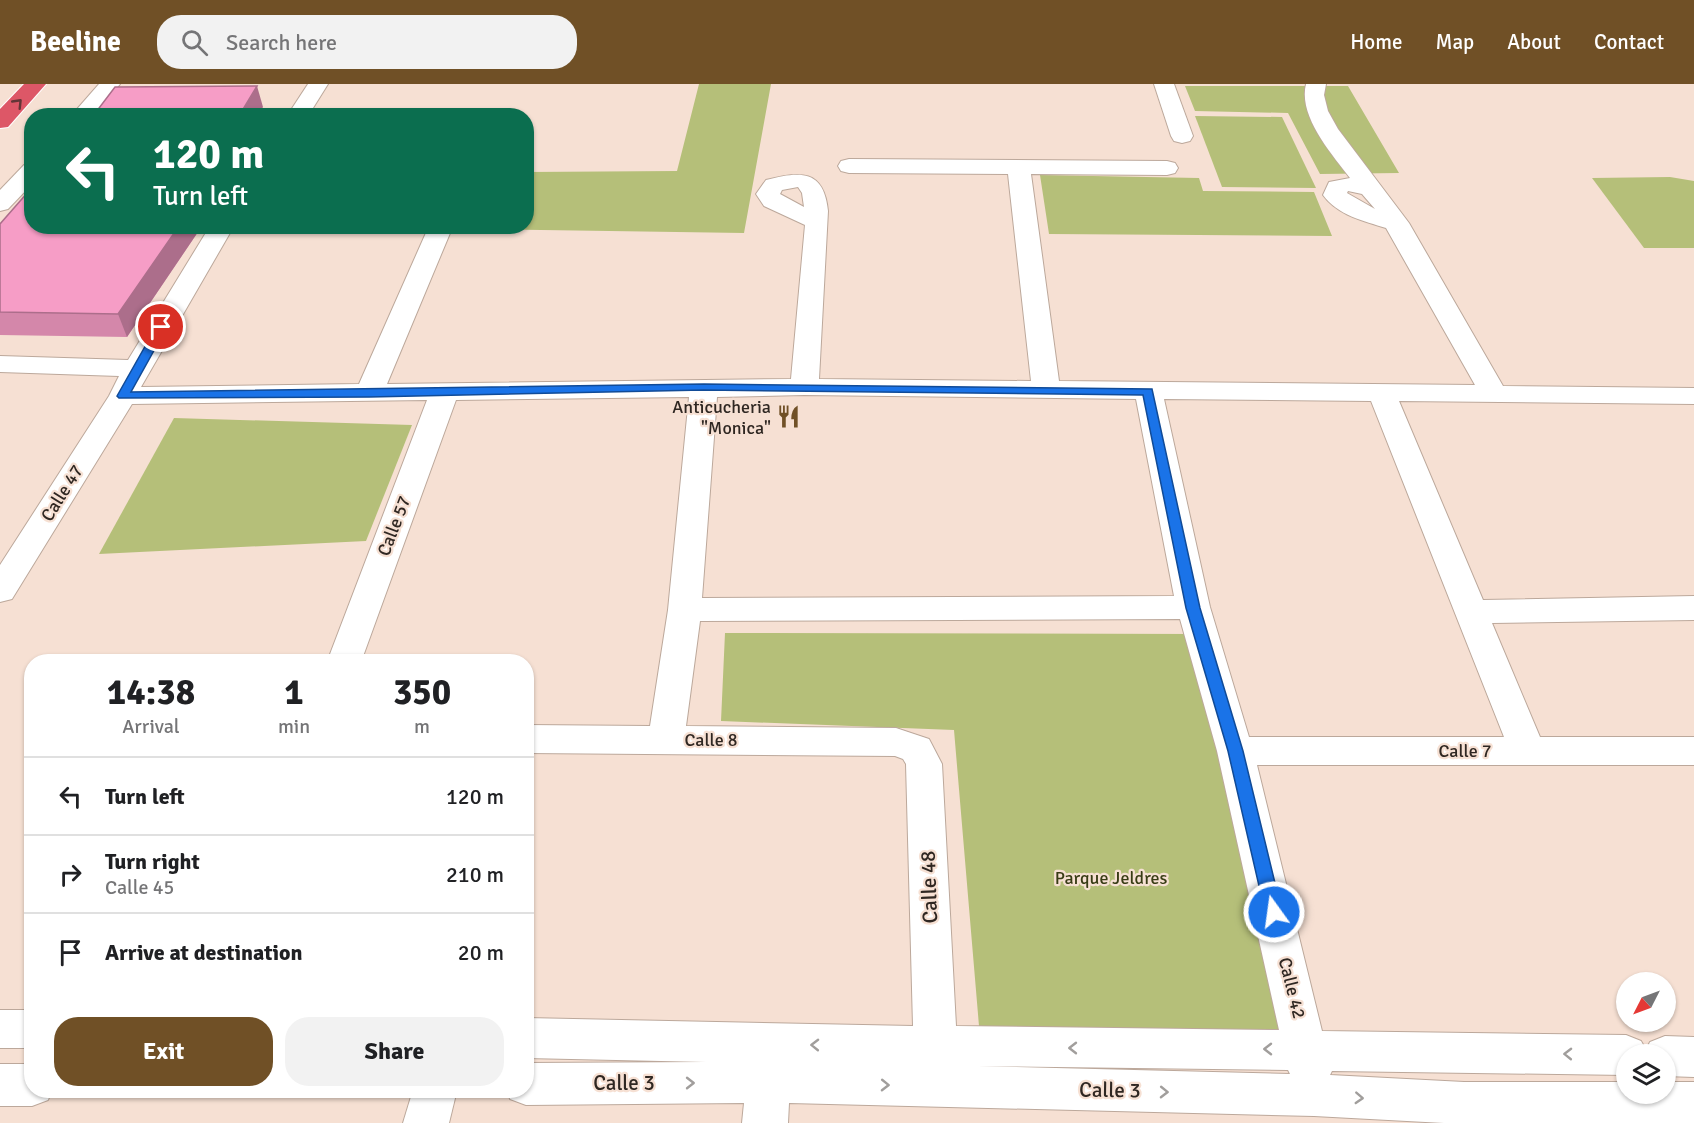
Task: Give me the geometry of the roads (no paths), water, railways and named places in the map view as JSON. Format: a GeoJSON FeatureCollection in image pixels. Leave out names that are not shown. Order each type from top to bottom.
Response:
{"type":"FeatureCollection","features":[{"type":"Feature","properties":{"kind":"highway"},"geometry":{"type":"LineString","coordinates":[[0,122],[36,84]]}},
{"type":"Feature","properties":{"kind":"street"},"geometry":{"type":"LineString","coordinates":[[88,108],[110,84]]}},
{"type":"Feature","properties":{"kind":"street"},"geometry":{"type":"LineString","coordinates":[[302,108],[318,84]]}},
{"type":"Feature","properties":{"kind":"street"},"geometry":{"type":"LineString","coordinates":[[1164,84],[1182,136]]}},
{"type":"Feature","properties":{"kind":"street"},"geometry":{"type":"LineString","coordinates":[[1316,84],[1312,90],[1313,96],[1324,126],[1369,189],[1389,210],[1494,394]]}},
{"type":"Feature","properties":{"kind":"street"},"geometry":{"type":"LineString","coordinates":[[849,166],[1167,168]]}},
{"type":"Feature","properties":{"kind":"street"},"geometry":{"type":"LineString","coordinates":[[1019,167],[1046,391]]}},
{"type":"Feature","properties":{"kind":"street"},"geometry":{"type":"LineString","coordinates":[[3,200],[24,178]]}},
{"type":"Feature","properties":{"kind":"street"},"geometry":{"type":"LineString","coordinates":[[1369,189],[1347,184],[1337,187],[1335,195],[1343,204],[1360,212],[1397,224]]}},
{"type":"Feature","properties":{"kind":"street"},"geometry":{"type":"LineString","coordinates":[[3,200],[24,198]]}},
{"type":"Feature","properties":{"kind":"street"},"geometry":{"type":"LineString","coordinates":[[804,387],[817,222]]}},
{"type":"Feature","properties":{"kind":"street","name":"Calle 47"},"geometry":{"type":"LineString","coordinates":[[0,591],[123,396],[137,368],[217,234]]}},
{"type":"Feature","properties":{"kind":"street"},"geometry":{"type":"LineString","coordinates":[[369,394],[438,234]]}},
{"type":"Feature","properties":{"kind":"street"},"geometry":{"type":"LineString","coordinates":[[0,364],[137,368]]}},
{"type":"Feature","properties":{"kind":"street"},"geometry":{"type":"LineString","coordinates":[[666,740],[685,610],[704,387]]}},
{"type":"Feature","properties":{"kind":"street"},"geometry":{"type":"LineString","coordinates":[[123,396],[804,387],[1694,396]]}},
{"type":"Feature","properties":{"kind":"street","name":"Calle 57"},"geometry":{"type":"LineString","coordinates":[[347,654],[445,391]]}},
{"type":"Feature","properties":{"kind":"street","name":"Calle 42"},"geometry":{"type":"LineString","coordinates":[[1148,391],[1193,608],[1235,751],[1307,1049],[1314,1095]]}},
{"type":"Feature","properties":{"kind":"street"},"geometry":{"type":"LineString","coordinates":[[1382,394],[1528,751]]}},
{"type":"Feature","properties":{"kind":"street"},"geometry":{"type":"LineString","coordinates":[[685,610],[1193,608]]}},
{"type":"Feature","properties":{"kind":"street"},"geometry":{"type":"LineString","coordinates":[[1473,612],[1694,608]]}},
{"type":"Feature","properties":{"kind":"street","name":"Calle 8"},"geometry":{"type":"LineString","coordinates":[[534,739],[896,742]]}},
{"type":"Feature","properties":{"kind":"street","name":"Calle 48"},"geometry":{"type":"LineString","coordinates":[[896,742],[916,749],[924,764],[935,1047]]}},
{"type":"Feature","properties":{"kind":"street","name":"Calle 7"},"geometry":{"type":"LineString","coordinates":[[1235,751],[1694,751]]}},
{"type":"Feature","properties":{"kind":"street"},"geometry":{"type":"LineString","coordinates":[[0,1029],[24,1029]]}},
{"type":"Feature","properties":{"kind":"street","name":"Calle 3"},"geometry":{"type":"LineString","coordinates":[[534,1039],[768,1083],[935,1047],[1307,1049],[1616,1055]]}},
{"type":"Feature","properties":{"kind":"street"},"geometry":{"type":"LineString","coordinates":[[1676,1056],[1694,1057]]}},
{"type":"Feature","properties":{"kind":"street","name":"Calle 3"},"geometry":{"type":"LineString","coordinates":[[534,1084],[768,1083],[1314,1095],[1468,1113],[1694,1103]]}},
{"type":"Feature","properties":{"kind":"street"},"geometry":{"type":"LineString","coordinates":[[0,1085],[24,1085]]}},
{"type":"Feature","properties":{"kind":"street"},"geometry":{"type":"LineString","coordinates":[[426,1123],[433,1098]]}},
{"type":"Feature","properties":{"kind":"place","name":"Anticucheria \"Monica\""},"geometry":{"type":"Point","coordinates":[789,417]}},
{"type":"Feature","properties":{"kind":"park label","name":"Parque Jeldres"},"geometry":{"type":"Point","coordinates":[1111,878]}}]}
